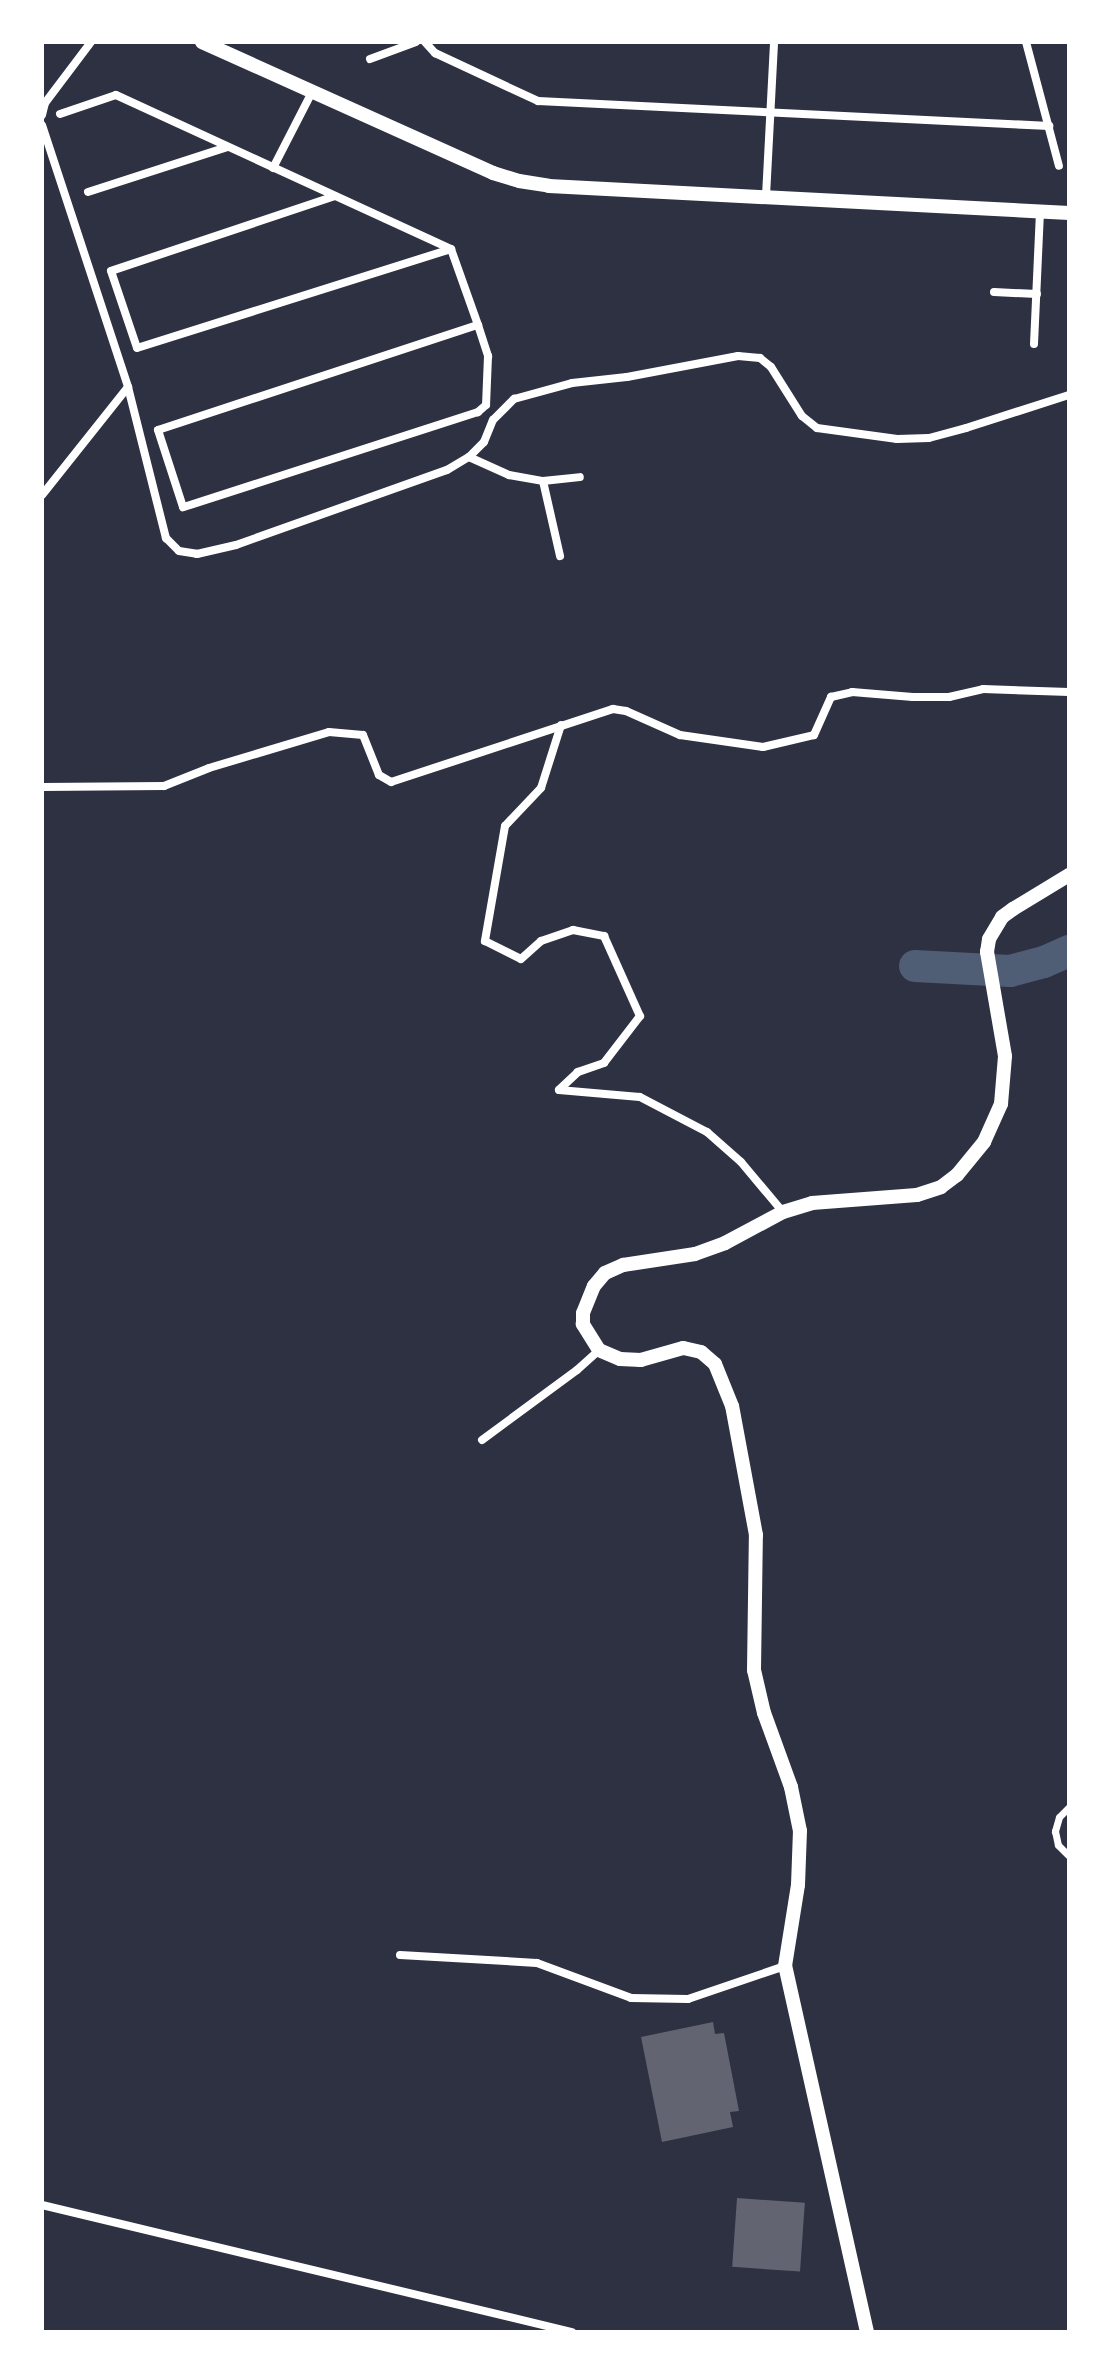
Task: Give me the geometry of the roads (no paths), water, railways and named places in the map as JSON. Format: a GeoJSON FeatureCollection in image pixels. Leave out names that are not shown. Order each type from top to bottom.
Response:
{"type":"FeatureCollection","features":[{"type":"Feature","properties":{"kind":"street"},"geometry":{"type":"LineString","coordinates":[[42,115],[45,103],[91,42]]}},
{"type":"Feature","properties":{"kind":"street"},"geometry":{"type":"LineString","coordinates":[[202,42],[493,173],[519,181],[549,186],[1069,213]]}},
{"type":"Feature","properties":{"kind":"street"},"geometry":{"type":"LineString","coordinates":[[370,59],[416,42]]}},
{"type":"Feature","properties":{"kind":"street"},"geometry":{"type":"LineString","coordinates":[[425,42],[435,53],[538,101],[1049,126]]}},
{"type":"Feature","properties":{"kind":"street"},"geometry":{"type":"LineString","coordinates":[[766,196],[774,42]]}},
{"type":"Feature","properties":{"kind":"street"},"geometry":{"type":"LineString","coordinates":[[1026,42],[1059,166]]}},
{"type":"Feature","properties":{"kind":"street"},"geometry":{"type":"LineString","coordinates":[[273,168],[312,92]]}},
{"type":"Feature","properties":{"kind":"street"},"geometry":{"type":"LineString","coordinates":[[60,114],[116,95],[451,249],[478,325],[488,356],[486,405],[478,412],[183,507],[158,430],[478,325]]}},
{"type":"Feature","properties":{"kind":"street"},"geometry":{"type":"LineString","coordinates":[[42,125],[43,138],[128,387],[166,538],[179,551],[197,554],[236,545],[447,470],[469,457],[484,442],[493,420],[514,399],[572,383],[627,377],[738,356],[760,358],[771,367],[802,416],[817,428],[897,439],[929,438],[1069,395]]}},
{"type":"Feature","properties":{"kind":"street"},"geometry":{"type":"LineString","coordinates":[[88,192],[227,147]]}},
{"type":"Feature","properties":{"kind":"street"},"geometry":{"type":"LineString","coordinates":[[335,196],[111,271],[137,348],[451,249]]}},
{"type":"Feature","properties":{"kind":"street"},"geometry":{"type":"LineString","coordinates":[[1034,344],[1040,212]]}},
{"type":"Feature","properties":{"kind":"street"},"geometry":{"type":"LineString","coordinates":[[994,292],[1037,294]]}},
{"type":"Feature","properties":{"kind":"street"},"geometry":{"type":"LineString","coordinates":[[42,495],[128,387]]}},
{"type":"Feature","properties":{"kind":"street"},"geometry":{"type":"LineString","coordinates":[[469,457],[509,475],[543,481],[580,477]]}},
{"type":"Feature","properties":{"kind":"street"},"geometry":{"type":"LineString","coordinates":[[543,481],[560,556]]}},
{"type":"Feature","properties":{"kind":"street"},"geometry":{"type":"LineString","coordinates":[[42,787],[164,786],[329,732],[349,731],[363,735],[379,775],[391,782],[613,709],[626,711],[680,735],[763,747],[814,735],[831,697],[852,692],[949,697],[983,689],[1069,692]]}},
{"type":"Feature","properties":{"kind":"street"},"geometry":{"type":"LineString","coordinates":[[561,725],[541,788],[505,826],[485,941],[521,959],[541,941],[573,930],[604,936],[640,1016],[604,1063],[578,1072],[559,1090],[640,1097],[707,1132],[741,1162],[783,1212]]}},
{"type":"Feature","properties":{"kind":"street"},"geometry":{"type":"LineString","coordinates":[[867,2332],[785,1966],[798,1885],[800,1831],[791,1787],[764,1713],[754,1670],[756,1535],[727,1387],[715,1364],[701,1352],[683,1348],[641,1360],[620,1359],[599,1350],[583,1324],[583,1313],[585,1300],[605,1273],[623,1265],[695,1254],[725,1243],[783,1212],[822,1201],[917,1195],[941,1187],[957,1175],[984,1142],[1001,1104],[1005,1056],[987,952],[989,939],[1002,917],[1069,875]]}},
{"type":"Feature","properties":{"kind":"street"},"geometry":{"type":"LineString","coordinates":[[482,1440],[599,1350]]}},
{"type":"Feature","properties":{"kind":"street"},"geometry":{"type":"LineString","coordinates":[[1069,1807],[1059,1817],[1055,1831],[1058,1845],[1069,1856]]}},
{"type":"Feature","properties":{"kind":"street"},"geometry":{"type":"LineString","coordinates":[[400,1955],[537,1963],[631,1998],[688,1999],[785,1966]]}},
{"type":"Feature","properties":{"kind":"street"},"geometry":{"type":"LineString","coordinates":[[42,2205],[572,2332]]}},
{"type":"Feature","properties":{"kind":"waterway"},"geometry":{"type":"LineString","coordinates":[[915,966],[1010,971],[1069,951]]}}]}
